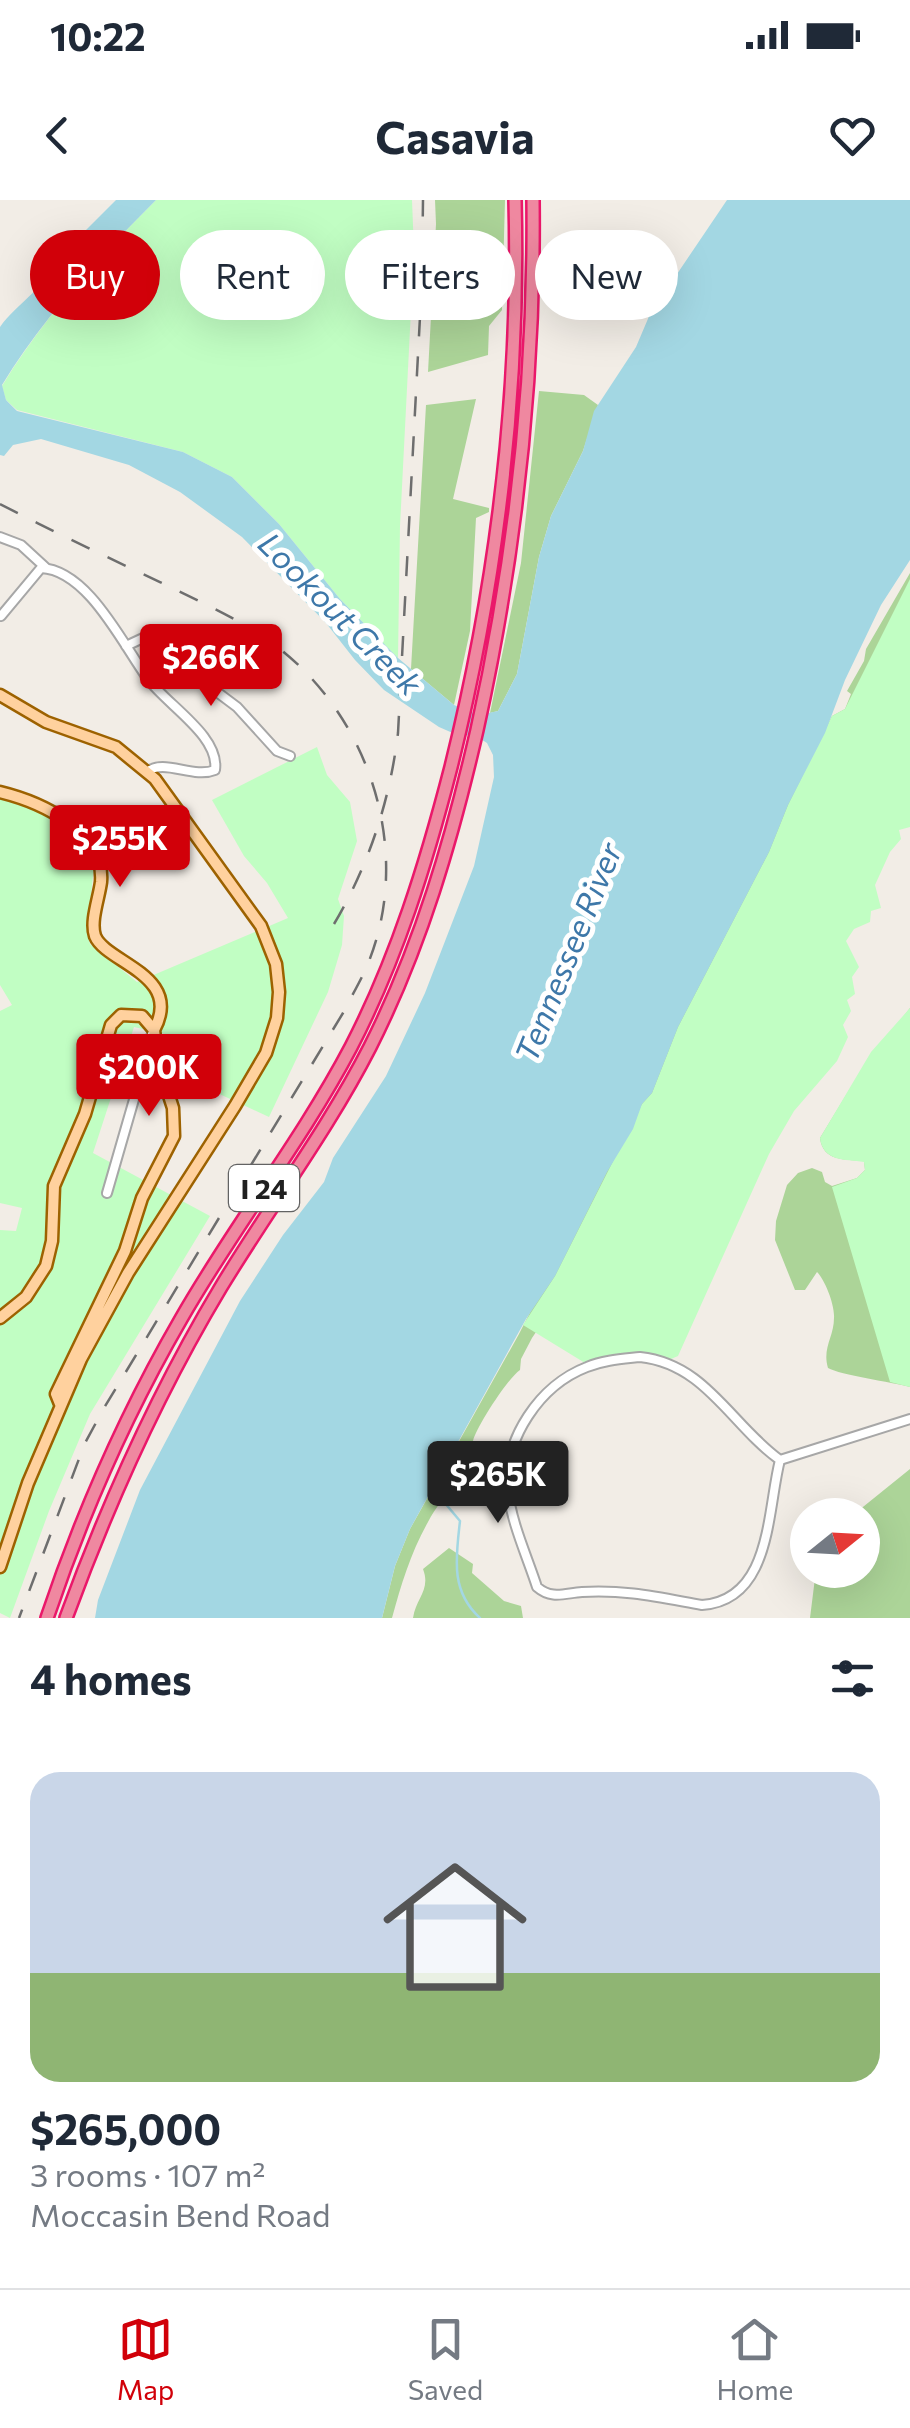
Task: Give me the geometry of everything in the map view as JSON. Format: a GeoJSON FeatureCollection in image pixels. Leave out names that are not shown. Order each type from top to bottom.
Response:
{"type":"FeatureCollection","features":[{"type":"Feature","properties":{"kind":"highway","name":"I 24"},"geometry":{"type":"LineString","coordinates":[[47,1618],[94,1493],[156,1366],[218,1258],[324,1094],[371,1005],[417,888],[455,749],[492,567],[506,446],[515,311],[515,200]]}},
{"type":"Feature","properties":{"kind":"highway","name":"I 24"},"geometry":{"type":"LineString","coordinates":[[66,1618],[105,1515],[167,1383],[223,1284],[346,1092],[398,988],[436,885],[472,751],[507,578],[523,454],[532,309],[533,200]]}},
{"type":"Feature","properties":{"kind":"main road"},"geometry":{"type":"LineString","coordinates":[[0,695],[46,722],[116,747],[147,772],[261,926],[278,975],[278,1018],[271,1040],[254,1075],[128,1273],[60,1404],[1,1564]]}},
{"type":"Feature","properties":{"kind":"main road"},"geometry":{"type":"LineString","coordinates":[[0,792],[21,797],[53,813],[96,853],[101,872],[94,934],[149,982],[160,1007],[154,1030],[158,1062],[173,1108],[174,1136],[142,1198],[125,1251],[65,1369],[56,1394],[60,1404]]}},
{"type":"Feature","properties":{"kind":"main road"},"geometry":{"type":"LineString","coordinates":[[0,1318],[26,1297],[46,1266],[54,1186],[85,1114],[110,1025],[121,1015],[135,1014],[148,1020],[154,1030]]}},
{"type":"Feature","properties":{"kind":"street"},"geometry":{"type":"LineString","coordinates":[[0,537],[21,545],[46,568],[65,577],[91,598],[150,682],[212,746],[215,770],[203,774],[158,766],[147,772]]}},
{"type":"Feature","properties":{"kind":"street"},"geometry":{"type":"LineString","coordinates":[[1,616],[46,568]]}},
{"type":"Feature","properties":{"kind":"street"},"geometry":{"type":"LineString","coordinates":[[126,646],[143,638],[156,639],[201,681],[237,707],[277,751],[290,756]]}},
{"type":"Feature","properties":{"kind":"street"},"geometry":{"type":"LineString","coordinates":[[107,1193],[136,1096],[144,1051],[154,1030]]}},
{"type":"Feature","properties":{"kind":"street"},"geometry":{"type":"LineString","coordinates":[[640,1357],[661,1359],[705,1384],[757,1444],[780,1460],[758,1563],[738,1591],[710,1604],[618,1592],[556,1596],[544,1594],[537,1587],[508,1494],[507,1471],[514,1441],[534,1408],[554,1386],[584,1368],[640,1357]]}},
{"type":"Feature","properties":{"kind":"street"},"geometry":{"type":"LineString","coordinates":[[780,1460],[910,1418]]}},
{"type":"Feature","properties":{"kind":"green space"},"geometry":{"type":"Polygon","coordinates":[[[156,200],[412,200],[413,230],[345,230],[345,320],[410,320],[398,658],[232,477],[183,452],[17,410],[6,400],[2,386],[48,320],[160,320],[160,230],[127,230],[156,200]]]}},
{"type":"Feature","properties":{"kind":"green space"},"geometry":{"type":"Polygon","coordinates":[[[435,200],[505,200],[504,230],[436,230],[435,200]]]}},
{"type":"Feature","properties":{"kind":"green space"},"geometry":{"type":"Polygon","coordinates":[[[431,320],[494,320],[489,326],[488,355],[428,372],[431,320]]]}},
{"type":"Feature","properties":{"kind":"green space"},"geometry":{"type":"Polygon","coordinates":[[[539,391],[584,395],[598,405],[583,451],[551,516],[539,557],[517,674],[498,711],[490,713],[521,563],[539,391]]]}},
{"type":"Feature","properties":{"kind":"green space"},"geometry":{"type":"Polygon","coordinates":[[[476,399],[453,499],[489,508],[489,512],[476,518],[470,631],[454,705],[411,669],[426,405],[476,399]]]}},
{"type":"Feature","properties":{"kind":"green space"},"geometry":{"type":"Polygon","coordinates":[[[910,573],[910,774],[532,1338],[520,1370],[486,1415],[422,1533],[392,1618],[382,1618],[395,1566],[410,1529],[519,1334],[832,716],[845,709],[851,694],[847,691],[864,661],[866,649],[910,573]]]}},
{"type":"Feature","properties":{"kind":"green space"},"geometry":{"type":"Polygon","coordinates":[[[910,579],[910,827],[899,830],[901,839],[890,852],[875,885],[881,908],[871,911],[870,922],[854,929],[846,941],[859,967],[852,977],[855,994],[847,1000],[851,1011],[843,1025],[848,1037],[837,1061],[794,1111],[769,1154],[678,1356],[671,1359],[633,1353],[585,1363],[523,1325],[555,1276],[642,1104],[652,1093],[678,1027],[769,852],[832,716],[845,709],[910,579]]]}},
{"type":"Feature","properties":{"kind":"green space"},"geometry":{"type":"Polygon","coordinates":[[[317,747],[327,775],[350,802],[357,841],[338,899],[344,916],[342,945],[328,992],[269,1117],[185,1078],[174,1036],[134,1027],[93,1153],[210,1216],[90,1414],[10,1618],[0,1613],[0,1230],[16,1231],[22,1208],[0,1203],[0,1011],[12,1005],[0,985],[0,797],[44,814],[90,854],[94,867],[87,932],[90,944],[137,982],[288,918],[267,883],[244,856],[212,800],[317,747]]]}},
{"type":"Feature","properties":{"kind":"green space"},"geometry":{"type":"Polygon","coordinates":[[[910,1008],[910,1387],[828,1368],[826,1354],[834,1318],[829,1293],[817,1272],[805,1290],[795,1290],[775,1240],[776,1221],[787,1185],[798,1173],[812,1168],[822,1172],[825,1182],[832,1186],[857,1178],[865,1170],[864,1161],[830,1155],[820,1138],[859,1074],[910,1008]]]}},
{"type":"Feature","properties":{"kind":"green space"},"geometry":{"type":"Polygon","coordinates":[[[910,1008],[910,1387],[890,1382],[832,1187],[857,1178],[865,1170],[864,1162],[830,1155],[820,1138],[871,1052],[910,1008]]]}},
{"type":"Feature","properties":{"kind":"green space"},"geometry":{"type":"Polygon","coordinates":[[[910,1469],[910,1618],[810,1618],[814,1588],[880,1588],[880,1498],[874,1498],[910,1469]]]}},
{"type":"Feature","properties":{"kind":"green space"},"geometry":{"type":"Polygon","coordinates":[[[449,1548],[473,1564],[472,1573],[504,1601],[521,1606],[523,1618],[413,1618],[424,1588],[423,1569],[449,1548]]]}},
{"type":"Feature","properties":{"kind":"water"},"geometry":{"type":"Polygon","coordinates":[[[116,200],[156,200],[127,230],[86,230],[116,200]]]}},
{"type":"Feature","properties":{"kind":"water"},"geometry":{"type":"Polygon","coordinates":[[[727,200],[910,200],[910,560],[881,605],[769,852],[678,1027],[652,1093],[642,1104],[633,1129],[555,1276],[526,1319],[410,1529],[395,1566],[382,1618],[95,1618],[98,1600],[140,1490],[240,1301],[324,1182],[333,1158],[386,1076],[425,993],[474,866],[494,777],[493,755],[487,743],[476,736],[455,734],[439,727],[384,690],[326,623],[242,537],[180,492],[129,465],[41,439],[13,445],[4,456],[0,455],[0,327],[30,296],[30,320],[48,320],[2,385],[6,400],[17,411],[183,452],[232,477],[398,658],[454,705],[479,715],[498,711],[517,674],[539,557],[551,516],[583,451],[594,411],[636,347],[647,320],[678,320],[678,273],[727,200]]]}},
{"type":"Feature","properties":{"kind":"waterway"},"geometry":{"type":"LineString","coordinates":[[427,1495],[444,1502],[460,1521],[459,1585],[470,1608],[480,1618]]}},
{"type":"Feature","properties":{"kind":"railway"},"geometry":{"type":"LineString","coordinates":[[334,924],[358,879],[376,832],[390,783],[398,733],[423,200]]}},
{"type":"Feature","properties":{"kind":"railway"},"geometry":{"type":"LineString","coordinates":[[0,504],[236,620],[276,646],[309,676],[337,711],[359,749],[375,791],[384,835],[386,879],[380,923],[367,966],[343,1013],[85,1443],[19,1618]]}},
{"type":"Feature","properties":{"kind":"water label","name":"Lookout Creek"},"geometry":{"type":"Point","coordinates":[341,613]}},
{"type":"Feature","properties":{"kind":"water label","name":"Tennessee River"},"geometry":{"type":"Point","coordinates":[567,952]}}]}
